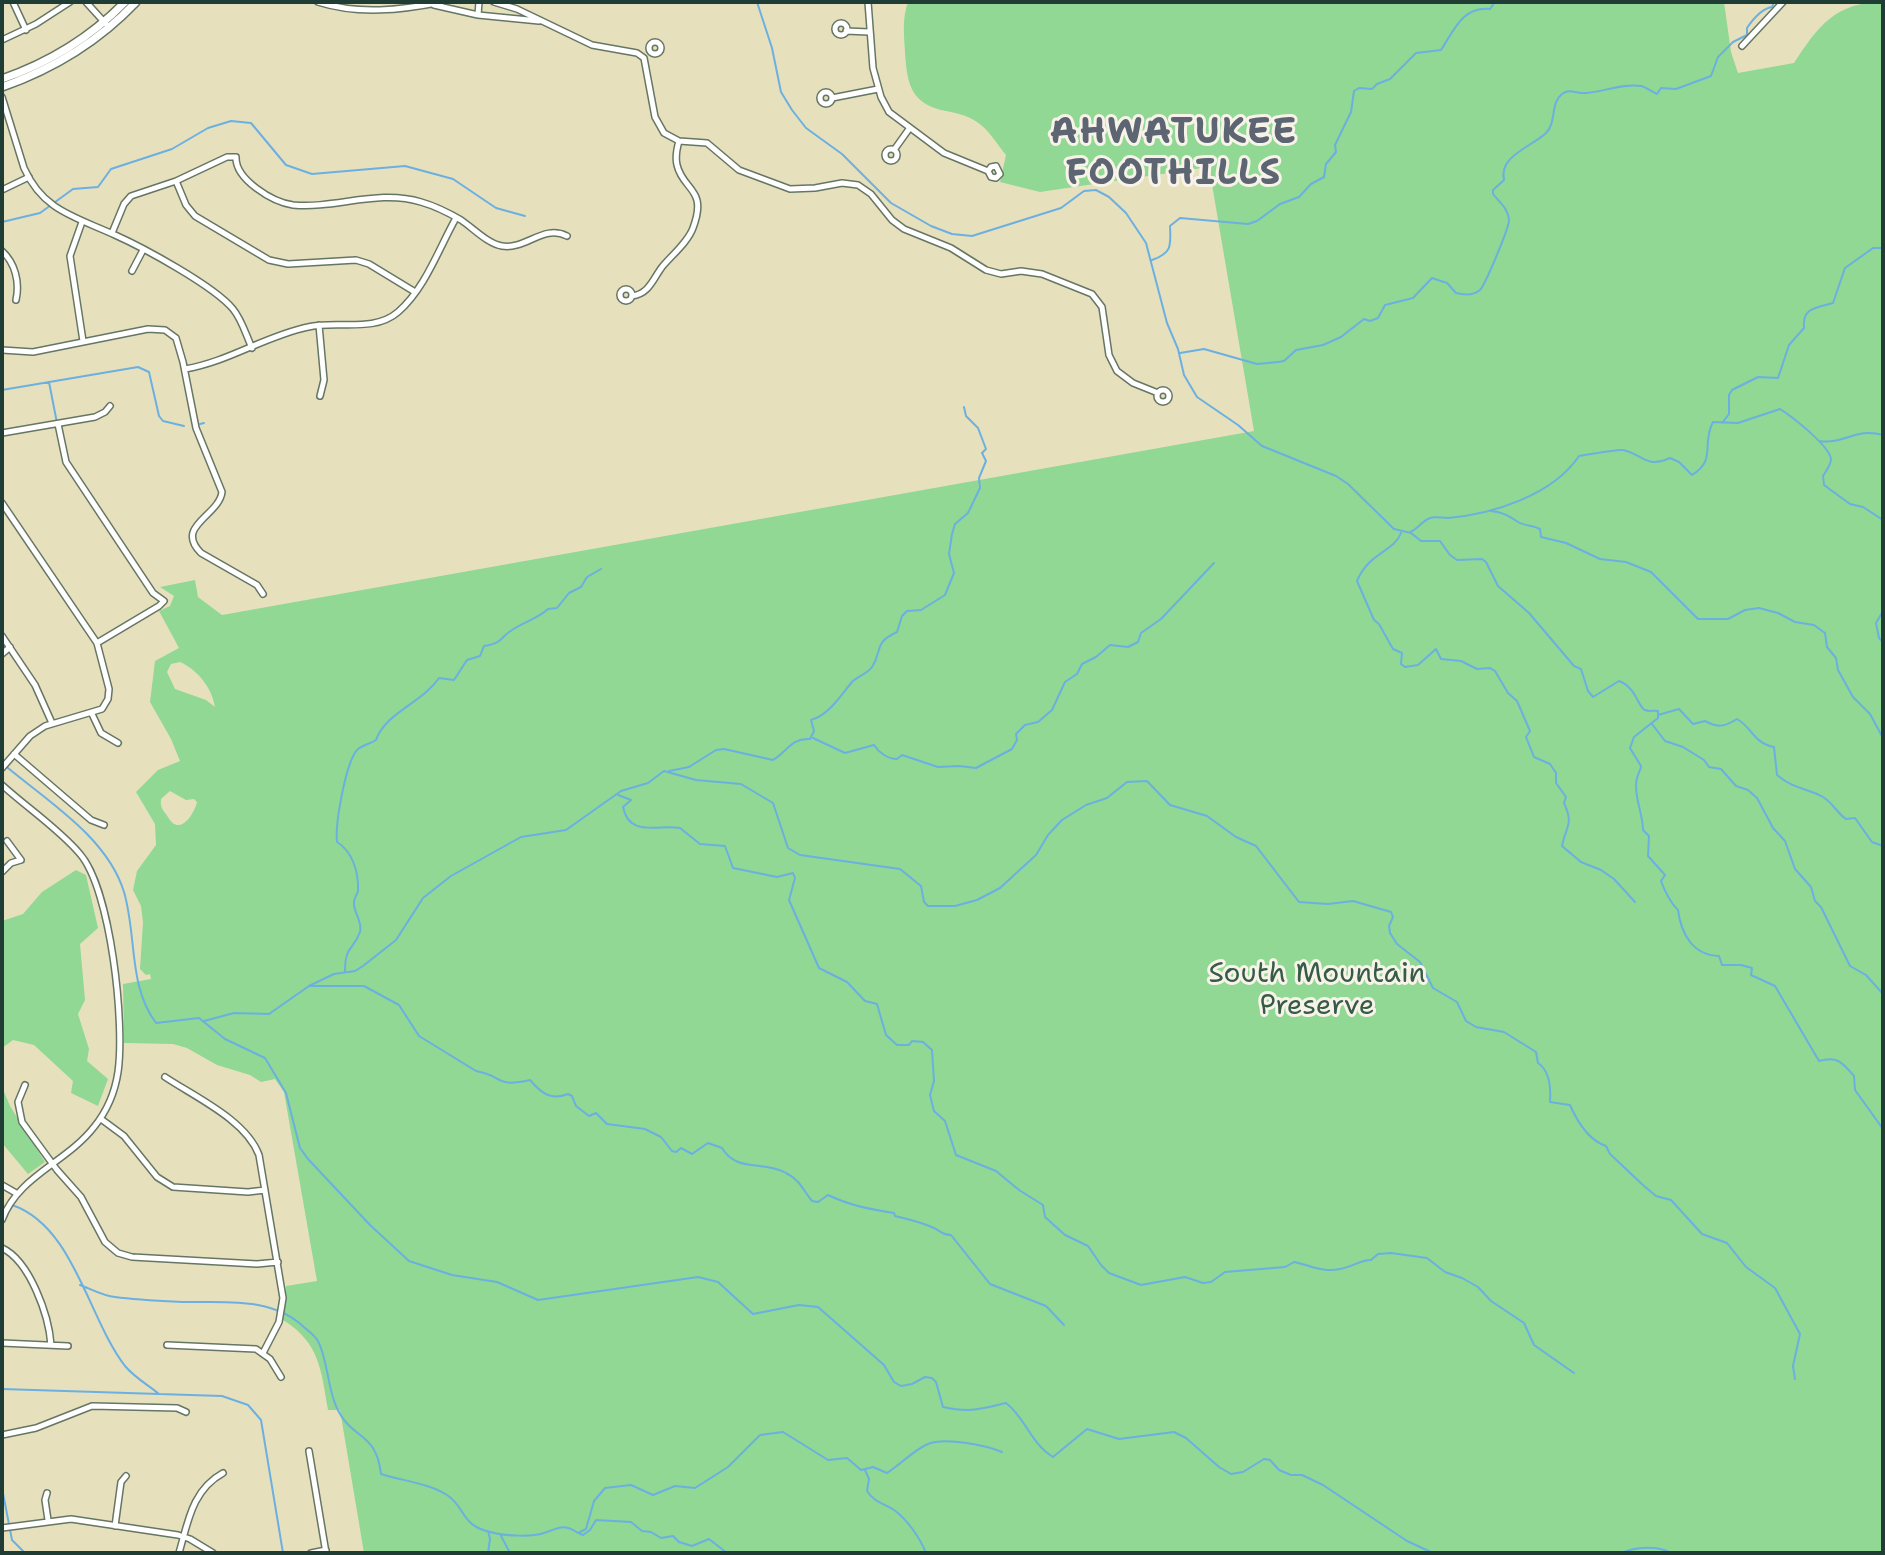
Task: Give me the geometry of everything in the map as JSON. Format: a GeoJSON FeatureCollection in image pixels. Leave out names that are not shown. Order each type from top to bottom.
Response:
{"type":"FeatureCollection","features":[{"type":"Feature","properties":{"kind":"main road"},"geometry":{"type":"LineString","coordinates":[[2,79],[56,55],[106,25],[125,2]]}},
{"type":"Feature","properties":{"kind":"main road"},"geometry":{"type":"LineString","coordinates":[[2,87],[46,70],[136,2]]}},
{"type":"Feature","properties":{"kind":"street"},"geometry":{"type":"LineString","coordinates":[[13,2],[26,30]]}},
{"type":"Feature","properties":{"kind":"street"},"geometry":{"type":"LineString","coordinates":[[2,40],[26,30],[70,2]]}},
{"type":"Feature","properties":{"kind":"street"},"geometry":{"type":"LineString","coordinates":[[86,2],[106,25]]}},
{"type":"Feature","properties":{"kind":"street"},"geometry":{"type":"LineString","coordinates":[[318,2],[354,11],[442,2]]}},
{"type":"Feature","properties":{"kind":"street"},"geometry":{"type":"LineString","coordinates":[[478,15],[479,2]]}},
{"type":"Feature","properties":{"kind":"street"},"geometry":{"type":"LineString","coordinates":[[494,2],[517,9],[592,45],[637,53],[644,58],[659,127],[679,141],[707,143],[739,170],[790,189],[842,183],[858,185],[871,194],[892,220],[904,229],[961,253],[986,270],[1001,274],[1021,271],[1042,274],[1092,294],[1102,307],[1109,355],[1117,371],[1133,383],[1158,393]]}},
{"type":"Feature","properties":{"kind":"street"},"geometry":{"type":"LineString","coordinates":[[868,2],[869,32],[878,89],[889,112],[944,153],[988,171]]}},
{"type":"Feature","properties":{"kind":"street"},"geometry":{"type":"LineString","coordinates":[[1742,46],[1783,2]]}},
{"type":"Feature","properties":{"kind":"street"},"geometry":{"type":"LineString","coordinates":[[429,5],[478,15],[543,21]]}},
{"type":"Feature","properties":{"kind":"street"},"geometry":{"type":"LineString","coordinates":[[846,31],[869,32]]}},
{"type":"Feature","properties":{"kind":"street"},"geometry":{"type":"LineString","coordinates":[[644,58],[650,52]]}},
{"type":"Feature","properties":{"kind":"street"},"geometry":{"type":"LineString","coordinates":[[832,98],[878,89]]}},
{"type":"Feature","properties":{"kind":"street"},"geometry":{"type":"LineString","coordinates":[[2,97],[29,177],[61,212],[112,233],[220,296],[240,318],[252,348]]}},
{"type":"Feature","properties":{"kind":"street"},"geometry":{"type":"LineString","coordinates":[[894,150],[909,129]]}},
{"type":"Feature","properties":{"kind":"street"},"geometry":{"type":"LineString","coordinates":[[632,296],[640,295],[650,285],[693,229],[697,196],[678,169],[676,155],[679,141]]}},
{"type":"Feature","properties":{"kind":"street"},"geometry":{"type":"LineString","coordinates":[[112,233],[124,204],[131,196],[176,181],[227,157],[236,157],[243,178],[291,205],[390,197],[420,202],[456,218],[503,247],[549,232],[567,236]]}},
{"type":"Feature","properties":{"kind":"street"},"geometry":{"type":"LineString","coordinates":[[2,190],[29,177]]}},
{"type":"Feature","properties":{"kind":"street"},"geometry":{"type":"LineString","coordinates":[[176,181],[186,205],[195,216],[269,260],[288,264],[356,260],[369,264],[415,292]]}},
{"type":"Feature","properties":{"kind":"street"},"geometry":{"type":"LineString","coordinates":[[184,369],[213,363],[301,329],[380,322],[395,315],[415,292],[456,218]]}},
{"type":"Feature","properties":{"kind":"street"},"geometry":{"type":"LineString","coordinates":[[82,222],[70,261],[83,341]]}},
{"type":"Feature","properties":{"kind":"street"},"geometry":{"type":"LineString","coordinates":[[132,271],[143,250]]}},
{"type":"Feature","properties":{"kind":"street"},"geometry":{"type":"LineString","coordinates":[[2,251],[13,266],[19,290],[16,300]]}},
{"type":"Feature","properties":{"kind":"street"},"geometry":{"type":"LineString","coordinates":[[319,325],[324,380],[320,396]]}},
{"type":"Feature","properties":{"kind":"street"},"geometry":{"type":"LineString","coordinates":[[2,350],[33,352],[148,329],[170,332],[179,346],[194,422],[222,492],[216,507],[195,527],[195,546],[201,553],[257,585],[263,594]]}},
{"type":"Feature","properties":{"kind":"street"},"geometry":{"type":"LineString","coordinates":[[2,433],[101,415],[110,406]]}},
{"type":"Feature","properties":{"kind":"street"},"geometry":{"type":"LineString","coordinates":[[58,424],[63,455],[71,471],[153,593],[164,601],[97,643]]}},
{"type":"Feature","properties":{"kind":"street"},"geometry":{"type":"LineString","coordinates":[[2,503],[97,643],[109,689],[106,705],[92,714],[52,723],[30,736],[2,768]]}},
{"type":"Feature","properties":{"kind":"street"},"geometry":{"type":"LineString","coordinates":[[2,636],[35,685],[52,723]]}},
{"type":"Feature","properties":{"kind":"street"},"geometry":{"type":"LineString","coordinates":[[2,654],[10,647]]}},
{"type":"Feature","properties":{"kind":"street"},"geometry":{"type":"LineString","coordinates":[[92,714],[101,733],[118,743]]}},
{"type":"Feature","properties":{"kind":"street"},"geometry":{"type":"LineString","coordinates":[[14,754],[91,820],[104,825]]}},
{"type":"Feature","properties":{"kind":"street"},"geometry":{"type":"LineString","coordinates":[[2,785],[80,854],[95,877],[102,900],[119,999],[118,1071],[101,1119],[85,1138],[14,1196],[2,1220]]}},
{"type":"Feature","properties":{"kind":"street"},"geometry":{"type":"LineString","coordinates":[[2,872],[11,863],[21,860],[7,841]]}},
{"type":"Feature","properties":{"kind":"street"},"geometry":{"type":"LineString","coordinates":[[165,1077],[237,1125],[250,1138],[259,1155],[283,1307],[263,1353]]}},
{"type":"Feature","properties":{"kind":"street"},"geometry":{"type":"LineString","coordinates":[[25,1085],[18,1102],[19,1114],[53,1164],[81,1197],[105,1242],[118,1253],[132,1257],[257,1264],[278,1262]]}},
{"type":"Feature","properties":{"kind":"street"},"geometry":{"type":"LineString","coordinates":[[101,1119],[124,1136],[157,1177],[173,1187],[248,1192],[265,1190]]}},
{"type":"Feature","properties":{"kind":"street"},"geometry":{"type":"LineString","coordinates":[[2,1185],[14,1196]]}},
{"type":"Feature","properties":{"kind":"street"},"geometry":{"type":"LineString","coordinates":[[2,1248],[15,1256],[42,1304],[51,1345]]}},
{"type":"Feature","properties":{"kind":"street"},"geometry":{"type":"LineString","coordinates":[[2,1343],[68,1346]]}},
{"type":"Feature","properties":{"kind":"street"},"geometry":{"type":"LineString","coordinates":[[167,1345],[244,1348],[263,1353],[281,1377]]}},
{"type":"Feature","properties":{"kind":"street"},"geometry":{"type":"LineString","coordinates":[[2,1435],[36,1428],[101,1405],[177,1408],[186,1412]]}},
{"type":"Feature","properties":{"kind":"street"},"geometry":{"type":"LineString","coordinates":[[309,1451],[326,1552],[311,1553]]}},
{"type":"Feature","properties":{"kind":"street"},"geometry":{"type":"LineString","coordinates":[[179,1553],[200,1492],[208,1482],[223,1473]]}},
{"type":"Feature","properties":{"kind":"street"},"geometry":{"type":"LineString","coordinates":[[115,1526],[121,1482],[126,1476]]}},
{"type":"Feature","properties":{"kind":"street"},"geometry":{"type":"LineString","coordinates":[[47,1493],[48,1520]]}},
{"type":"Feature","properties":{"kind":"street"},"geometry":{"type":"LineString","coordinates":[[2,1528],[71,1519],[184,1537],[213,1553]]}},
{"type":"Feature","properties":{"kind":"green space","name":"South Mountain Preserve"},"geometry":{"type":"Polygon","coordinates":[[[908,2],[1724,2],[1731,52],[1738,73],[1794,63],[1820,27],[1830,19],[1853,6],[1883,2],[1883,1553],[364,1553],[340,1410],[328,1410],[312,1348],[283,1320],[286,1286],[317,1281],[284,1092],[275,1079],[261,1082],[250,1075],[217,1065],[187,1048],[173,1044],[124,1043],[123,984],[151,979],[150,974],[146,975],[140,969],[143,922],[141,906],[133,890],[137,871],[156,845],[155,824],[136,792],[158,770],[180,761],[150,702],[155,661],[179,648],[159,611],[170,606],[174,596],[160,587],[195,580],[198,597],[222,615],[1254,431],[1209,167],[1040,192],[1000,182],[1006,155],[985,129],[968,117],[930,106],[916,96],[907,72],[908,2]],[[180,662],[171,664],[167,672],[175,689],[206,700],[215,707],[203,680],[180,662]],[[170,791],[161,799],[163,811],[172,823],[186,822],[197,802],[170,791]]]}},
{"type":"Feature","properties":{"kind":"green space"},"geometry":{"type":"Polygon","coordinates":[[[76,870],[86,875],[98,928],[80,944],[85,1000],[78,1014],[89,1049],[87,1061],[108,1079],[98,1106],[71,1093],[73,1081],[34,1045],[13,1040],[2,1048],[2,921],[23,914],[42,892],[76,870]]]}},
{"type":"Feature","properties":{"kind":"green space"},"geometry":{"type":"Polygon","coordinates":[[[2,1087],[10,1106],[45,1162],[28,1174],[2,1143],[2,1087]]]}},
{"type":"Feature","properties":{"kind":"waterway"},"geometry":{"type":"LineString","coordinates":[[757,2],[772,48],[781,92],[792,110],[806,128],[842,154],[891,203],[931,226],[952,234],[972,236],[1061,208],[1084,191],[1096,190],[1109,197],[1126,213],[1146,243],[1184,375],[1197,397],[1262,446],[1336,476],[1348,484],[1394,529],[1411,533],[1421,541],[1440,541],[1457,560],[1482,559],[1498,586],[1529,613],[1574,666],[1581,669],[1593,697],[1619,681],[1629,688],[1643,709],[1658,711],[1658,718],[1634,737],[1630,748],[1641,766],[1636,791],[1643,830],[1649,836],[1648,856],[1665,875],[1661,881],[1678,910],[1685,934],[1702,952],[1719,956],[1722,965],[1752,968],[1751,975],[1775,986],[1819,1061],[1835,1060],[1846,1067],[1854,1076],[1855,1090],[1883,1129]]}},
{"type":"Feature","properties":{"kind":"waterway"},"geometry":{"type":"LineString","coordinates":[[1152,260],[1167,251],[1170,226],[1180,218],[1248,224],[1280,204],[1299,197],[1311,184],[1324,177],[1326,164],[1336,152],[1335,145],[1351,112],[1354,91],[1359,88],[1372,89],[1390,79],[1416,53],[1441,50],[1466,15],[1490,9],[1495,2]]}},
{"type":"Feature","properties":{"kind":"waterway"},"geometry":{"type":"LineString","coordinates":[[1180,353],[1204,349],[1257,364],[1284,361],[1296,350],[1323,345],[1341,337],[1364,319],[1370,321],[1378,318],[1385,305],[1413,298],[1432,278],[1447,283],[1456,293],[1477,292],[1492,267],[1509,220],[1493,190],[1504,180],[1506,164],[1511,158],[1549,129],[1556,102],[1562,94],[1634,85],[1657,94],[1661,88],[1676,89],[1711,76],[1718,57],[1733,42],[1747,35],[1752,21],[1772,7],[1774,2]]}},
{"type":"Feature","properties":{"kind":"waterway"},"geometry":{"type":"LineString","coordinates":[[2,222],[40,213],[73,189],[98,187],[111,169],[172,149],[208,128],[231,121],[251,123],[286,165],[312,174],[405,166],[453,179],[496,208],[525,216]]}},
{"type":"Feature","properties":{"kind":"waterway"},"geometry":{"type":"LineString","coordinates":[[1722,423],[1729,414],[1732,390],[1758,377],[1778,378],[1789,345],[1804,328],[1808,312],[1833,303],[1845,268],[1873,248],[1883,248]]}},
{"type":"Feature","properties":{"kind":"waterway"},"geometry":{"type":"LineString","coordinates":[[2,390],[138,367],[149,372],[159,416],[163,421],[184,426]]}},
{"type":"Feature","properties":{"kind":"waterway"},"geometry":{"type":"LineString","coordinates":[[49,382],[57,423]]}},
{"type":"Feature","properties":{"kind":"waterway"},"geometry":{"type":"LineString","coordinates":[[669,771],[689,767],[716,750],[724,749],[773,760],[794,743],[810,739],[814,731],[811,720],[829,709],[852,682],[870,669],[881,643],[897,632],[902,616],[907,611],[921,610],[945,595],[954,573],[949,554],[955,524],[968,513],[980,488],[979,478],[986,461],[982,453],[986,449],[978,428],[966,416],[964,407]]}},
{"type":"Feature","properties":{"kind":"waterway"},"geometry":{"type":"LineString","coordinates":[[1410,532],[1432,517],[1465,516],[1521,500],[1554,482],[1579,456],[1623,450],[1649,461],[1670,458],[1692,475],[1704,463],[1713,422],[1738,423],[1780,409],[1809,431],[1829,453],[1831,461],[1823,476],[1824,485],[1850,504],[1863,507],[1883,520]]}},
{"type":"Feature","properties":{"kind":"waterway"},"geometry":{"type":"LineString","coordinates":[[200,424],[204,423]]}},
{"type":"Feature","properties":{"kind":"waterway"},"geometry":{"type":"LineString","coordinates":[[1819,441],[1836,441],[1865,433],[1883,435]]}},
{"type":"Feature","properties":{"kind":"waterway"},"geometry":{"type":"LineString","coordinates":[[1491,511],[1540,529],[1541,537],[1566,543],[1600,559],[1626,562],[1651,572],[1698,619],[1728,619],[1745,610],[1759,608],[1795,622],[1814,625],[1825,633],[1827,647],[1836,658],[1838,670],[1853,697],[1870,714],[1883,738]]}},
{"type":"Feature","properties":{"kind":"waterway"},"geometry":{"type":"LineString","coordinates":[[1401,533],[1393,544],[1368,564],[1357,581],[1374,620],[1393,649],[1402,653],[1401,664],[1405,667],[1418,665],[1436,649],[1441,659],[1495,671],[1508,693],[1517,701],[1530,731],[1526,737],[1534,757],[1550,764],[1556,773],[1556,783],[1566,797],[1564,803],[1569,821],[1562,846],[1581,862],[1614,879],[1635,902]]}},
{"type":"Feature","properties":{"kind":"waterway"},"geometry":{"type":"LineString","coordinates":[[813,738],[845,753],[874,745],[878,751],[894,759],[902,755],[938,767],[976,768],[1012,749],[1017,740],[1016,734],[1025,725],[1038,722],[1052,710],[1065,682],[1077,674],[1082,664],[1110,645],[1128,647],[1138,642],[1141,633],[1161,619],[1214,563]]}},
{"type":"Feature","properties":{"kind":"waterway"},"geometry":{"type":"LineString","coordinates":[[345,971],[346,956],[361,928],[354,906],[358,891],[356,870],[347,851],[337,842],[342,793],[354,755],[358,749],[376,740],[387,722],[439,678],[454,680],[467,660],[480,656],[484,646],[498,642],[548,609],[557,608],[569,593],[581,587],[587,577],[601,569]]}},
{"type":"Feature","properties":{"kind":"waterway"},"geometry":{"type":"LineString","coordinates":[[1883,611],[1876,623],[1883,642]]}},
{"type":"Feature","properties":{"kind":"waterway"},"geometry":{"type":"LineString","coordinates":[[1658,715],[1679,709],[1693,724],[1705,721],[1717,726],[1737,719],[1761,742],[1774,747],[1777,775],[1823,797],[1846,819],[1855,818],[1872,842],[1883,846]]}},
{"type":"Feature","properties":{"kind":"waterway"},"geometry":{"type":"LineString","coordinates":[[1652,724],[1665,741],[1683,747],[1704,760],[1709,767],[1721,769],[1736,786],[1748,790],[1757,798],[1773,828],[1785,841],[1795,869],[1811,887],[1815,901],[1821,907],[1850,966],[1866,975],[1883,994]]}},
{"type":"Feature","properties":{"kind":"waterway"},"geometry":{"type":"LineString","coordinates":[[2,763],[89,836],[116,872],[128,909],[141,993],[156,1023],[199,1018],[225,1039],[265,1058],[286,1093],[300,1148],[370,1225],[409,1261],[452,1275],[497,1282],[538,1300],[698,1277],[718,1282],[753,1314],[799,1305],[818,1307],[884,1365],[894,1382],[901,1386],[925,1377],[932,1378],[943,1407],[952,1409],[975,1410],[1006,1403],[1045,1452],[1053,1457],[1087,1429],[1119,1439],[1174,1432],[1231,1474],[1243,1472],[1264,1459],[1270,1460],[1279,1470],[1302,1475],[1323,1485],[1407,1541],[1433,1553]]}},
{"type":"Feature","properties":{"kind":"waterway"},"geometry":{"type":"LineString","coordinates":[[309,986],[334,974],[355,971],[363,966],[396,940],[423,898],[451,876],[521,837],[566,830],[621,791],[648,783],[664,771],[696,780],[741,784],[773,803],[788,848],[800,855],[900,869],[921,886],[924,902],[928,906],[955,906],[977,900],[1000,888],[1036,855],[1062,820],[1086,805],[1107,798],[1127,782],[1147,781],[1170,805],[1207,816],[1236,837],[1256,846],[1299,902],[1328,904],[1353,901],[1391,912],[1390,933],[1397,944],[1420,962],[1433,988],[1457,1002],[1466,1021],[1476,1027],[1504,1032],[1536,1052],[1538,1063],[1549,1080],[1550,1102],[1570,1105],[1589,1135],[1606,1146],[1610,1154],[1644,1186],[1656,1196],[1671,1200],[1702,1234],[1727,1243],[1746,1267],[1775,1288],[1800,1334],[1793,1366],[1795,1379]]}},
{"type":"Feature","properties":{"kind":"waterway"},"geometry":{"type":"LineString","coordinates":[[618,795],[631,800],[623,807],[631,823],[646,828],[680,828],[700,844],[725,846],[733,868],[777,877],[793,873],[795,878],[789,900],[819,968],[847,982],[865,1001],[877,1004],[886,1035],[897,1045],[923,1042],[932,1050],[934,1081],[930,1095],[934,1111],[945,1121],[956,1155],[996,1171],[1043,1205],[1045,1217],[1065,1235],[1088,1246],[1109,1273],[1141,1285],[1185,1277],[1203,1283],[1211,1282],[1225,1272],[1285,1267],[1294,1262],[1334,1270],[1371,1260],[1378,1254],[1427,1258],[1445,1272],[1478,1287],[1491,1301],[1524,1323],[1534,1345],[1574,1373]]}},
{"type":"Feature","properties":{"kind":"waterway"},"geometry":{"type":"LineString","coordinates":[[204,1021],[234,1013],[269,1014],[309,986],[364,986],[399,1005],[419,1036],[476,1071],[505,1082],[530,1080],[551,1096],[568,1094],[576,1106],[589,1116],[596,1113],[607,1124],[645,1129],[661,1137],[672,1151],[681,1148],[692,1154],[708,1143],[722,1148],[735,1161],[777,1169],[795,1179],[812,1201],[818,1202],[828,1195],[894,1213],[895,1216],[951,1235],[990,1284],[1046,1306],[1064,1325]]}},
{"type":"Feature","properties":{"kind":"waterway"},"geometry":{"type":"LineString","coordinates":[[12,1205],[33,1216],[51,1232],[78,1275],[100,1324],[125,1366],[159,1394]]}},
{"type":"Feature","properties":{"kind":"waterway"},"geometry":{"type":"LineString","coordinates":[[80,1285],[123,1298],[247,1303],[292,1318],[318,1341],[336,1406],[349,1425],[369,1442],[381,1474],[440,1491],[453,1500],[475,1526],[499,1534],[533,1535],[565,1527],[578,1533],[586,1529],[594,1501],[605,1488],[631,1485],[653,1495],[675,1486],[695,1488],[728,1467],[760,1435],[783,1432],[828,1460],[847,1458],[861,1470],[873,1467],[887,1473],[918,1449],[935,1442],[965,1443],[1002,1452]]}},
{"type":"Feature","properties":{"kind":"waterway"},"geometry":{"type":"LineString","coordinates":[[2,1389],[222,1396],[248,1405],[261,1420],[283,1553]]}},
{"type":"Feature","properties":{"kind":"waterway"},"geometry":{"type":"LineString","coordinates":[[865,1470],[869,1479],[867,1491],[904,1518],[926,1553]]}},
{"type":"Feature","properties":{"kind":"waterway"},"geometry":{"type":"LineString","coordinates":[[2,1488],[12,1540],[25,1553]]}},
{"type":"Feature","properties":{"kind":"waterway"},"geometry":{"type":"LineString","coordinates":[[580,1534],[590,1530],[596,1520],[631,1522],[642,1531],[661,1538],[673,1536],[679,1542],[692,1546],[709,1539],[727,1553]]}},
{"type":"Feature","properties":{"kind":"waterway"},"geometry":{"type":"LineString","coordinates":[[488,1531],[488,1553]]}},
{"type":"Feature","properties":{"kind":"waterway"},"geometry":{"type":"LineString","coordinates":[[500,1534],[510,1553]]}},
{"type":"Feature","properties":{"kind":"waterway"},"geometry":{"type":"LineString","coordinates":[[1621,1553],[1646,1548],[1671,1553]]}},
{"type":"Feature","properties":{"kind":"district","name":"AHWATUKEE FOOTHILLS"},"geometry":{"type":"Point","coordinates":[1174,154]}}]}
